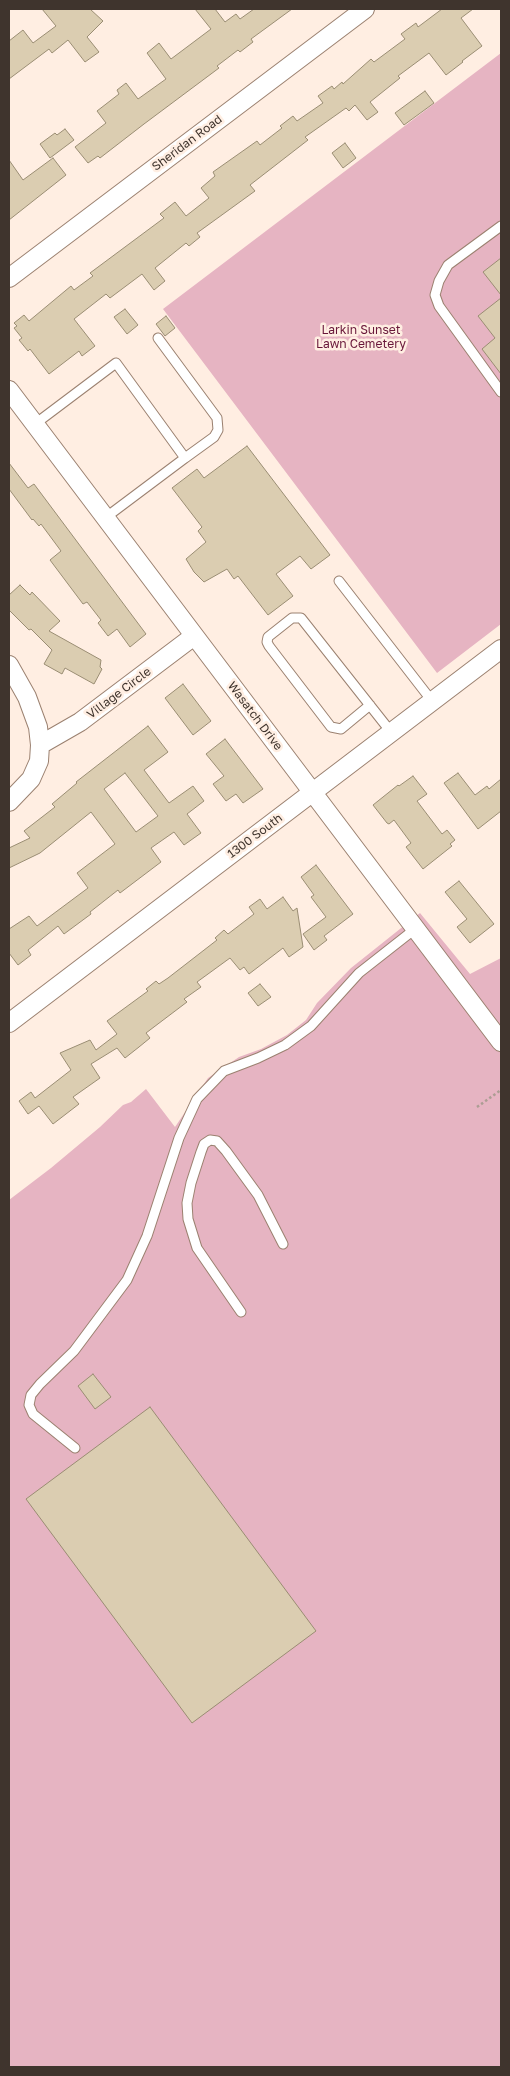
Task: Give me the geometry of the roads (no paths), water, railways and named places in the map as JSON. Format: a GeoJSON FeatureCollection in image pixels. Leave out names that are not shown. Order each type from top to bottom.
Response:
{"type":"FeatureCollection","features":[{"type":"Feature","properties":{"kind":"street","name":"Sheridan Road"},"geometry":{"type":"LineString","coordinates":[[9,278],[365,9]]}},
{"type":"Feature","properties":{"kind":"street","name":"Wasatch Drive"},"geometry":{"type":"LineString","coordinates":[[9,390],[501,1042]]}},
{"type":"Feature","properties":{"kind":"street","name":"Village Circle"},"geometry":{"type":"LineString","coordinates":[[40,745],[80,722],[194,636]]}},
{"type":"Feature","properties":{"kind":"street","name":"1300 South"},"geometry":{"type":"LineString","coordinates":[[9,1023],[501,649]]}},
{"type":"Feature","properties":{"kind":"street"},"geometry":{"type":"LineString","coordinates":[[9,665],[27,697],[38,727],[40,745],[39,761],[31,779],[9,802]]}},
{"type":"Feature","properties":{"kind":"lane"},"geometry":{"type":"LineString","coordinates":[[501,226],[448,265],[439,281],[435,295],[439,306],[501,392]]}},
{"type":"Feature","properties":{"kind":"lane"},"geometry":{"type":"LineString","coordinates":[[105,518],[214,436],[218,430],[217,418],[158,338]]}},
{"type":"Feature","properties":{"kind":"lane"},"geometry":{"type":"LineString","coordinates":[[35,424],[116,363],[185,458]]}},
{"type":"Feature","properties":{"kind":"lane"},"geometry":{"type":"LineString","coordinates":[[339,581],[432,701]]}},
{"type":"Feature","properties":{"kind":"lane"},"geometry":{"type":"LineString","coordinates":[[370,705],[341,729],[331,727],[269,646],[267,642],[268,637],[292,618],[301,618],[370,705],[391,732]]}},
{"type":"Feature","properties":{"kind":"lane"},"geometry":{"type":"LineString","coordinates":[[76,1448],[33,1414],[29,1406],[31,1395],[74,1351],[127,1280],[147,1236],[180,1138],[197,1099],[224,1071],[285,1045],[311,1026],[359,973],[416,929]]}},
{"type":"Feature","properties":{"kind":"lane"},"geometry":{"type":"LineString","coordinates":[[241,1312],[197,1248],[188,1219],[187,1202],[191,1183],[204,1144],[210,1140],[217,1141],[226,1151],[258,1195],[283,1244]]}},
{"type":"Feature","properties":{"kind":"park label","name":"Larkin Sunset Lawn Cemetery"},"geometry":{"type":"Point","coordinates":[361,337]}}]}
